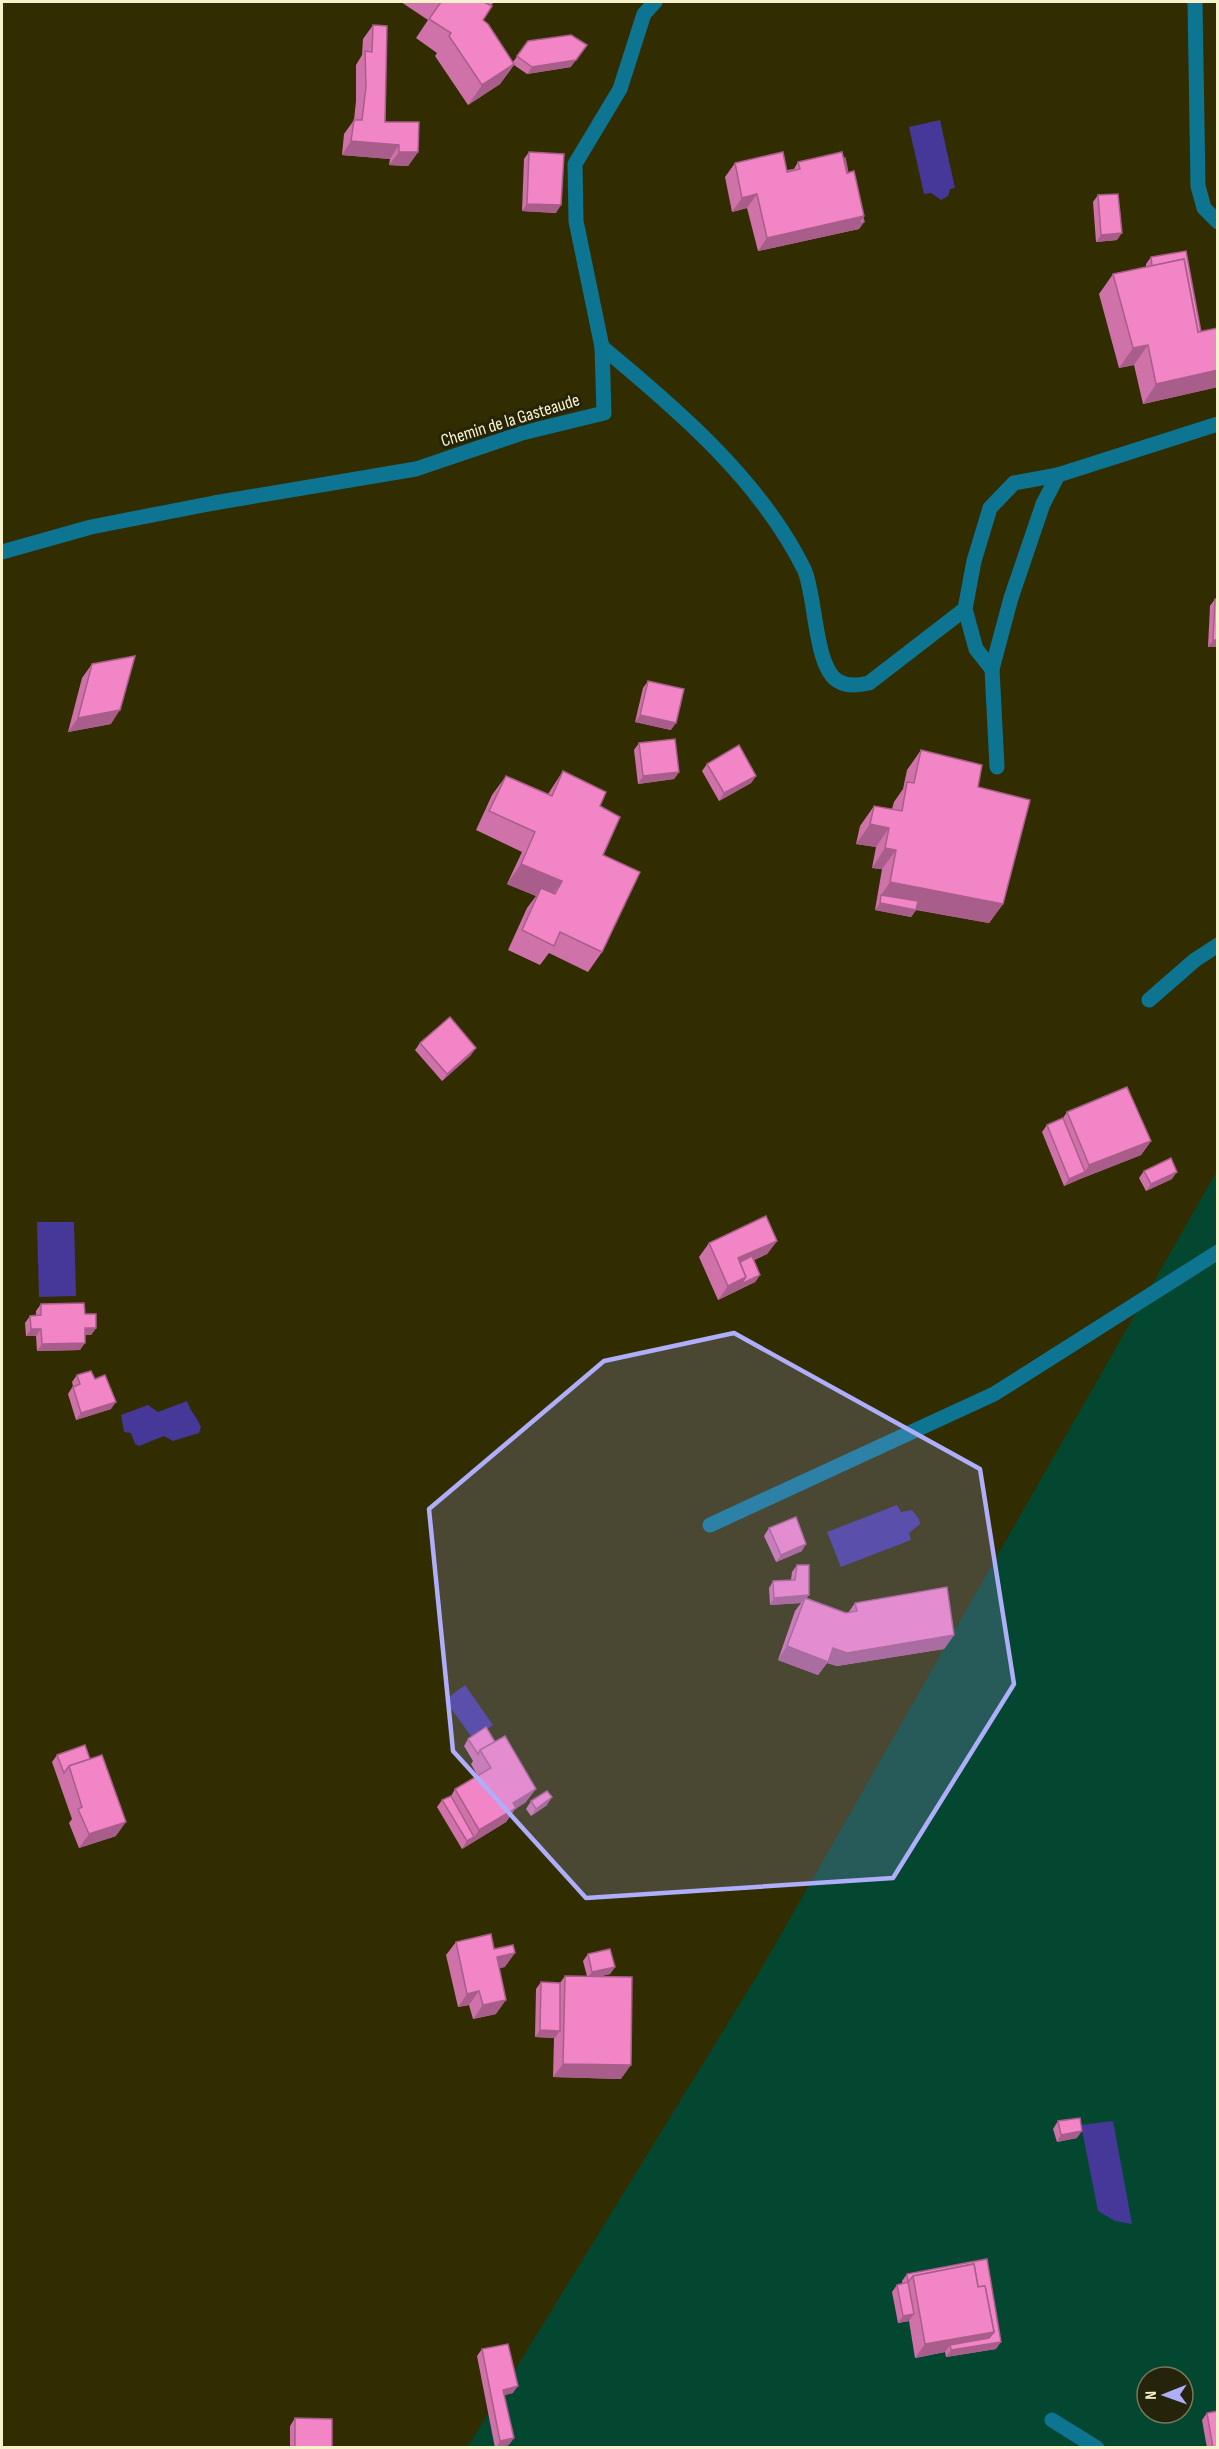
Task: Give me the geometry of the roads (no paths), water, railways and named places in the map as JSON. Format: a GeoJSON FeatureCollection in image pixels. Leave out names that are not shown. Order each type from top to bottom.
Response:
{"type":"FeatureCollection","features":[{"type":"Feature","properties":{"kind":"street","name":"Chemin de la Gasteaude"},"geometry":{"type":"LineString","coordinates":[[2,552],[91,527],[214,503],[416,469],[522,433],[604,413],[602,347],[576,221],[575,164],[620,88],[644,14],[655,2]]}},
{"type":"Feature","properties":{"kind":"street"},"geometry":{"type":"LineString","coordinates":[[1195,2],[1198,186],[1204,208],[1218,222]]}},
{"type":"Feature","properties":{"kind":"street"},"geometry":{"type":"LineString","coordinates":[[602,347],[662,397],[705,438],[770,512],[805,571],[825,663],[837,681],[853,686],[869,683],[965,609]]}},
{"type":"Feature","properties":{"kind":"street"},"geometry":{"type":"LineString","coordinates":[[992,669],[976,649],[965,609],[974,561],[990,508],[1014,483],[1058,475],[1218,424]]}},
{"type":"Feature","properties":{"kind":"street"},"geometry":{"type":"LineString","coordinates":[[998,767],[992,669],[1011,598],[1043,504],[1058,475]]}},
{"type":"Feature","properties":{"kind":"street"},"geometry":{"type":"LineString","coordinates":[[1149,1000],[1195,960],[1218,945]]}},
{"type":"Feature","properties":{"kind":"street"},"geometry":{"type":"LineString","coordinates":[[710,1525],[994,1394],[1218,1252]]}},
{"type":"Feature","properties":{"kind":"street"},"geometry":{"type":"LineString","coordinates":[[1052,2420],[1096,2448]]}}]}
